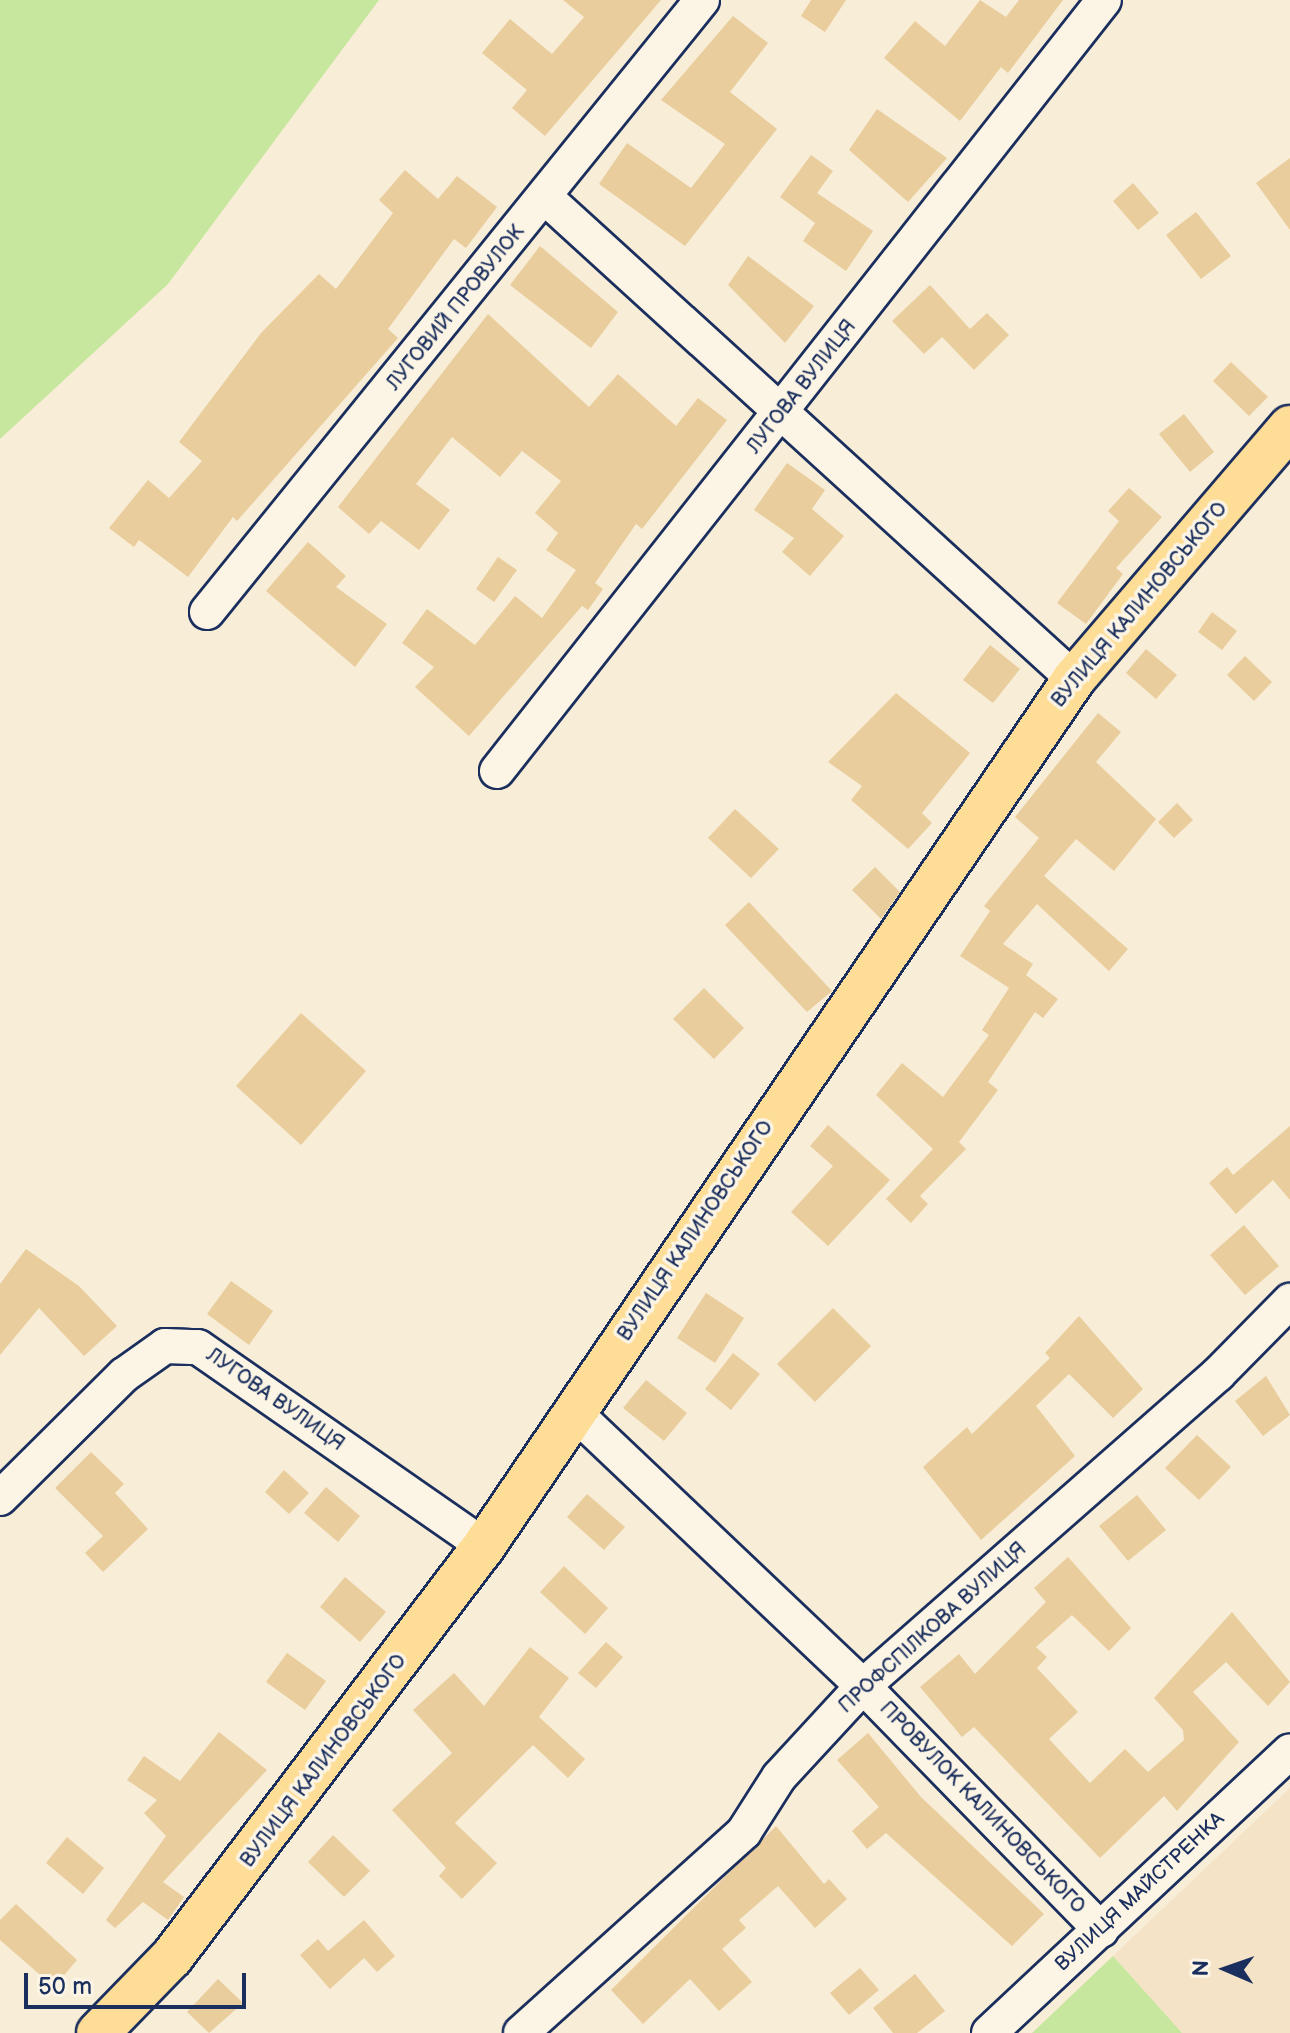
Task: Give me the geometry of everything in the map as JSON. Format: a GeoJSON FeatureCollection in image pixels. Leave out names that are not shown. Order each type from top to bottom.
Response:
{"type":"FeatureCollection","features":[{"type":"Feature","properties":{"kind":"main road","name":"ВУЛИЦЯ КАЛИНОВСЬКОГО"},"geometry":{"type":"LineString","coordinates":[[98,2033],[172,1957],[484,1546],[1074,679],[1290,427]]}},
{"type":"Feature","properties":{"kind":"street","name":"ЛУГОВИЙ ПРОВУЛОК"},"geometry":{"type":"LineString","coordinates":[[207,612],[546,198],[702,0]]}},
{"type":"Feature","properties":{"kind":"street","name":"ЛУГОВА ВУЛИЦЯ"},"geometry":{"type":"LineString","coordinates":[[497,771],[784,411],[1104,0]]}},
{"type":"Feature","properties":{"kind":"street"},"geometry":{"type":"LineString","coordinates":[[546,198],[784,411],[1074,679]]}},
{"type":"Feature","properties":{"kind":"street","name":"ПРОФСПІЛКОВА ВУЛИЦЯ"},"geometry":{"type":"LineString","coordinates":[[521,2033],[744,1832],[779,1777],[863,1686],[1218,1374],[1290,1301]]}},
{"type":"Feature","properties":{"kind":"street","name":"ЛУГОВА ВУЛИЦЯ"},"geometry":{"type":"LineString","coordinates":[[0,1498],[124,1375],[165,1346],[198,1347],[484,1546]]}},
{"type":"Feature","properties":{"kind":"street","name":"ПРОВУЛОК КАЛИНОВСЬКОГО"},"geometry":{"type":"LineString","coordinates":[[573,1411],[863,1686],[1101,1930]]}},
{"type":"Feature","properties":{"kind":"street","name":"ВУЛИЦЯ МАЙСТРЕНКА"},"geometry":{"type":"LineString","coordinates":[[989,2033],[1290,1751]]}},
{"type":"Feature","properties":{"kind":"shaded area"},"geometry":{"type":"Polygon","coordinates":[[[1290,1788],[1290,2033],[1182,2033],[1113,1956],[1290,1788]]]}},
{"type":"Feature","properties":{"kind":"green space"},"geometry":{"type":"Polygon","coordinates":[[[0,0],[379,0],[168,284],[0,439],[0,0]]]}},
{"type":"Feature","properties":{"kind":"green space"},"geometry":{"type":"Polygon","coordinates":[[[1113,1956],[1182,2033],[1032,2033],[1113,1956]]]}},
{"type":"Feature","properties":{"kind":"building"},"geometry":{"type":"Polygon","coordinates":[[[563,0],[661,0],[545,136],[512,108],[527,90],[482,53],[510,19],[552,54],[584,17],[563,0]]]}},
{"type":"Feature","properties":{"kind":"building"},"geometry":{"type":"Polygon","coordinates":[[[811,0],[846,0],[825,32],[801,16],[811,0]]]}},
{"type":"Feature","properties":{"kind":"building"},"geometry":{"type":"Polygon","coordinates":[[[980,0],[1006,17],[1019,0],[1063,0],[1008,73],[1001,67],[960,121],[884,58],[915,21],[945,46],[980,0]]]}},
{"type":"Feature","properties":{"kind":"building"},"geometry":{"type":"Polygon","coordinates":[[[733,16],[768,43],[730,92],[777,129],[685,246],[599,184],[627,143],[691,188],[725,144],[661,100],[733,16]]]}},
{"type":"Feature","properties":{"kind":"building"},"geometry":{"type":"Polygon","coordinates":[[[877,109],[947,158],[908,202],[849,150],[877,109]]]}},
{"type":"Feature","properties":{"kind":"building"},"geometry":{"type":"Polygon","coordinates":[[[811,155],[833,171],[817,193],[873,231],[846,271],[803,241],[815,223],[780,197],[811,155]]]}},
{"type":"Feature","properties":{"kind":"building"},"geometry":{"type":"Polygon","coordinates":[[[1290,158],[1290,230],[1256,183],[1290,158]]]}},
{"type":"Feature","properties":{"kind":"building"},"geometry":{"type":"Polygon","coordinates":[[[405,170],[438,199],[457,176],[497,207],[466,248],[454,239],[388,329],[398,338],[237,521],[233,517],[188,577],[139,540],[134,547],[109,528],[148,480],[169,498],[202,461],[179,442],[261,333],[319,274],[336,289],[393,213],[379,200],[405,170]]]}},
{"type":"Feature","properties":{"kind":"building"},"geometry":{"type":"Polygon","coordinates":[[[1133,183],[1159,213],[1138,230],[1113,201],[1133,183]]]}},
{"type":"Feature","properties":{"kind":"building"},"geometry":{"type":"Polygon","coordinates":[[[1196,212],[1231,256],[1201,279],[1166,235],[1196,212]]]}},
{"type":"Feature","properties":{"kind":"building"},"geometry":{"type":"Polygon","coordinates":[[[540,246],[618,312],[591,348],[510,285],[540,246]]]}},
{"type":"Feature","properties":{"kind":"building"},"geometry":{"type":"Polygon","coordinates":[[[748,256],[814,306],[785,343],[728,285],[748,256]]]}},
{"type":"Feature","properties":{"kind":"building"},"geometry":{"type":"Polygon","coordinates":[[[930,285],[970,329],[987,313],[1009,335],[974,370],[942,337],[924,354],[892,321],[930,285]]]}},
{"type":"Feature","properties":{"kind":"building"},"geometry":{"type":"Polygon","coordinates":[[[488,314],[589,407],[618,374],[676,426],[698,398],[727,420],[642,529],[636,524],[595,583],[603,589],[588,610],[582,606],[469,736],[415,687],[434,667],[402,643],[427,609],[475,645],[515,596],[542,618],[576,570],[546,550],[558,533],[535,513],[561,481],[522,451],[500,477],[452,437],[416,484],[450,510],[419,550],[381,521],[369,534],[338,507],[488,314]]]}},
{"type":"Feature","properties":{"kind":"building"},"geometry":{"type":"Polygon","coordinates":[[[1231,362],[1268,397],[1249,416],[1213,381],[1231,362]]]}},
{"type":"Feature","properties":{"kind":"building"},"geometry":{"type":"Polygon","coordinates":[[[1184,414],[1214,452],[1190,472],[1159,434],[1184,414]]]}},
{"type":"Feature","properties":{"kind":"building"},"geometry":{"type":"Polygon","coordinates":[[[787,463],[825,490],[812,509],[844,536],[810,576],[782,552],[794,538],[754,510],[787,463]]]}},
{"type":"Feature","properties":{"kind":"building"},"geometry":{"type":"Polygon","coordinates":[[[1129,488],[1162,517],[1116,568],[1123,574],[1086,624],[1057,603],[1119,521],[1108,511],[1129,488]]]}},
{"type":"Feature","properties":{"kind":"building"},"geometry":{"type":"Polygon","coordinates":[[[308,542],[346,576],[336,587],[387,624],[355,667],[266,591],[308,542]]]}},
{"type":"Feature","properties":{"kind":"building"},"geometry":{"type":"Polygon","coordinates":[[[498,557],[517,570],[494,602],[476,589],[498,557]]]}},
{"type":"Feature","properties":{"kind":"building"},"geometry":{"type":"Polygon","coordinates":[[[1212,612],[1237,631],[1222,650],[1198,632],[1212,612]]]}},
{"type":"Feature","properties":{"kind":"building"},"geometry":{"type":"Polygon","coordinates":[[[990,645],[1020,669],[993,703],[963,680],[990,645]]]}},
{"type":"Feature","properties":{"kind":"building"},"geometry":{"type":"Polygon","coordinates":[[[1146,649],[1177,675],[1156,699],[1126,673],[1146,649]]]}},
{"type":"Feature","properties":{"kind":"building"},"geometry":{"type":"Polygon","coordinates":[[[1245,656],[1272,682],[1254,701],[1227,675],[1245,656]]]}},
{"type":"Feature","properties":{"kind":"building"},"geometry":{"type":"Polygon","coordinates":[[[896,693],[970,753],[922,813],[932,823],[908,849],[851,800],[862,786],[828,762],[896,693]]]}},
{"type":"Feature","properties":{"kind":"building"},"geometry":{"type":"Polygon","coordinates":[[[1098,713],[1121,732],[1096,762],[1156,819],[1114,871],[1076,839],[1044,876],[1128,949],[1109,971],[1037,904],[1003,944],[1033,964],[1026,975],[1058,999],[1043,1018],[1035,1012],[988,1082],[998,1090],[959,1142],[966,1149],[920,1196],[928,1204],[911,1223],[886,1199],[933,1149],[876,1095],[902,1063],[943,1097],[989,1035],[982,1030],[1009,988],[960,956],[990,911],[984,906],[1039,838],[1015,817],[1098,713]]]}},
{"type":"Feature","properties":{"kind":"building"},"geometry":{"type":"Polygon","coordinates":[[[1177,803],[1193,820],[1174,838],[1158,822],[1177,803]]]}},
{"type":"Feature","properties":{"kind":"building"},"geometry":{"type":"Polygon","coordinates":[[[735,809],[779,849],[751,878],[708,838],[735,809]]]}},
{"type":"Feature","properties":{"kind":"building"},"geometry":{"type":"Polygon","coordinates":[[[875,867],[900,892],[881,919],[852,890],[875,867]]]}},
{"type":"Feature","properties":{"kind":"building"},"geometry":{"type":"Polygon","coordinates":[[[749,902],[832,991],[807,1012],[725,925],[749,902]]]}},
{"type":"Feature","properties":{"kind":"building"},"geometry":{"type":"Polygon","coordinates":[[[704,988],[744,1028],[714,1059],[673,1019],[704,988]]]}},
{"type":"Feature","properties":{"kind":"building"},"geometry":{"type":"Polygon","coordinates":[[[301,1013],[366,1071],[301,1145],[236,1086],[301,1013]]]}},
{"type":"Feature","properties":{"kind":"building"},"geometry":{"type":"Polygon","coordinates":[[[828,1125],[890,1180],[828,1246],[791,1212],[833,1166],[810,1146],[828,1125]]]}},
{"type":"Feature","properties":{"kind":"building"},"geometry":{"type":"Polygon","coordinates":[[[1290,1126],[1290,1200],[1273,1180],[1236,1214],[1209,1183],[1227,1167],[1233,1175],[1290,1126]]]}},
{"type":"Feature","properties":{"kind":"building"},"geometry":{"type":"Polygon","coordinates":[[[1244,1225],[1279,1266],[1245,1295],[1210,1255],[1244,1225]]]}},
{"type":"Feature","properties":{"kind":"building"},"geometry":{"type":"Polygon","coordinates":[[[26,1249],[79,1286],[117,1326],[84,1356],[39,1308],[0,1355],[0,1284],[26,1249]]]}},
{"type":"Feature","properties":{"kind":"building"},"geometry":{"type":"Polygon","coordinates":[[[231,1281],[273,1311],[249,1345],[207,1314],[231,1281]]]}},
{"type":"Feature","properties":{"kind":"building"},"geometry":{"type":"Polygon","coordinates":[[[706,1293],[744,1318],[715,1363],[677,1338],[706,1293]]]}},
{"type":"Feature","properties":{"kind":"building"},"geometry":{"type":"Polygon","coordinates":[[[833,1308],[871,1346],[815,1402],[777,1364],[833,1308]]]}},
{"type":"Feature","properties":{"kind":"building"},"geometry":{"type":"Polygon","coordinates":[[[1079,1316],[1143,1389],[1113,1418],[1069,1374],[1036,1406],[1075,1456],[981,1540],[923,1467],[967,1427],[972,1434],[1050,1358],[1045,1353],[1079,1316]]]}},
{"type":"Feature","properties":{"kind":"building"},"geometry":{"type":"Polygon","coordinates":[[[733,1353],[760,1374],[731,1410],[705,1389],[733,1353]]]}},
{"type":"Feature","properties":{"kind":"building"},"geometry":{"type":"Polygon","coordinates":[[[1266,1376],[1290,1415],[1263,1436],[1235,1401],[1266,1376]]]}},
{"type":"Feature","properties":{"kind":"building"},"geometry":{"type":"Polygon","coordinates":[[[646,1380],[687,1413],[664,1441],[623,1408],[646,1380]]]}},
{"type":"Feature","properties":{"kind":"building"},"geometry":{"type":"Polygon","coordinates":[[[1197,1435],[1231,1467],[1199,1500],[1165,1468],[1197,1435]]]}},
{"type":"Feature","properties":{"kind":"building"},"geometry":{"type":"Polygon","coordinates":[[[91,1452],[124,1484],[115,1493],[148,1529],[103,1572],[85,1553],[103,1536],[55,1488],[91,1452]]]}},
{"type":"Feature","properties":{"kind":"building"},"geometry":{"type":"Polygon","coordinates":[[[284,1470],[309,1493],[289,1514],[265,1492],[284,1470]]]}},
{"type":"Feature","properties":{"kind":"building"},"geometry":{"type":"Polygon","coordinates":[[[326,1487],[360,1516],[338,1542],[304,1513],[326,1487]]]}},
{"type":"Feature","properties":{"kind":"building"},"geometry":{"type":"Polygon","coordinates":[[[587,1494],[625,1527],[604,1550],[567,1517],[587,1494]]]}},
{"type":"Feature","properties":{"kind":"building"},"geometry":{"type":"Polygon","coordinates":[[[1137,1495],[1166,1530],[1128,1561],[1099,1526],[1137,1495]]]}},
{"type":"Feature","properties":{"kind":"building"},"geometry":{"type":"Polygon","coordinates":[[[1068,1557],[1131,1628],[1109,1651],[1072,1615],[1036,1647],[1047,1657],[1037,1668],[1078,1712],[1049,1739],[1090,1783],[1125,1749],[1148,1772],[1184,1740],[1183,1730],[1154,1698],[1232,1612],[1290,1682],[1268,1706],[1226,1662],[1193,1692],[1239,1742],[1177,1811],[1164,1796],[1100,1858],[974,1727],[962,1737],[920,1687],[959,1654],[975,1674],[1046,1602],[1034,1588],[1068,1557]]]}},
{"type":"Feature","properties":{"kind":"building"},"geometry":{"type":"Polygon","coordinates":[[[564,1566],[608,1608],[585,1634],[540,1592],[564,1566]]]}},
{"type":"Feature","properties":{"kind":"building"},"geometry":{"type":"Polygon","coordinates":[[[345,1577],[386,1612],[360,1642],[320,1607],[345,1577]]]}},
{"type":"Feature","properties":{"kind":"building"},"geometry":{"type":"Polygon","coordinates":[[[606,1642],[623,1657],[596,1688],[578,1673],[606,1642]]]}},
{"type":"Feature","properties":{"kind":"building"},"geometry":{"type":"Polygon","coordinates":[[[530,1647],[569,1678],[539,1717],[585,1759],[568,1778],[533,1745],[455,1823],[497,1863],[462,1899],[439,1876],[446,1868],[392,1810],[452,1753],[413,1710],[454,1673],[484,1706],[530,1647]]]}},
{"type":"Feature","properties":{"kind":"building"},"geometry":{"type":"Polygon","coordinates":[[[287,1653],[326,1681],[305,1710],[266,1682],[287,1653]]]}},
{"type":"Feature","properties":{"kind":"building"},"geometry":{"type":"Polygon","coordinates":[[[219,1732],[267,1770],[163,1882],[184,1897],[168,1920],[143,1902],[115,1928],[106,1920],[166,1836],[144,1813],[157,1800],[127,1780],[144,1756],[180,1781],[219,1732]]]}},
{"type":"Feature","properties":{"kind":"building"},"geometry":{"type":"Polygon","coordinates":[[[868,1733],[921,1797],[1044,1914],[1012,1946],[886,1833],[867,1849],[852,1831],[879,1807],[837,1760],[868,1733]]]}},
{"type":"Feature","properties":{"kind":"building"},"geometry":{"type":"Polygon","coordinates":[[[776,1826],[824,1884],[829,1879],[847,1899],[815,1928],[778,1886],[739,1920],[746,1928],[722,1949],[752,1982],[719,2011],[690,1979],[643,2024],[611,1990],[776,1826]]]}},
{"type":"Feature","properties":{"kind":"building"},"geometry":{"type":"Polygon","coordinates":[[[333,1835],[370,1871],[344,1897],[308,1862],[333,1835]]]}},
{"type":"Feature","properties":{"kind":"building"},"geometry":{"type":"Polygon","coordinates":[[[67,1837],[104,1868],[83,1894],[46,1863],[67,1837]]]}},
{"type":"Feature","properties":{"kind":"building"},"geometry":{"type":"Polygon","coordinates":[[[16,1904],[77,1960],[54,1987],[0,1940],[0,1920],[16,1904]]]}},
{"type":"Feature","properties":{"kind":"building"},"geometry":{"type":"Polygon","coordinates":[[[364,1920],[395,1956],[377,1972],[364,1958],[330,1989],[300,1955],[318,1939],[328,1951],[364,1920]]]}},
{"type":"Feature","properties":{"kind":"building"},"geometry":{"type":"Polygon","coordinates":[[[860,1968],[879,1990],[849,2015],[830,1993],[860,1968]]]}},
{"type":"Feature","properties":{"kind":"building"},"geometry":{"type":"Polygon","coordinates":[[[915,1974],[945,2011],[917,2033],[893,2033],[873,2008],[915,1974]]]}},
{"type":"Feature","properties":{"kind":"building"},"geometry":{"type":"Polygon","coordinates":[[[218,1979],[243,2003],[209,2033],[187,2012],[218,1979]]]}}]}
